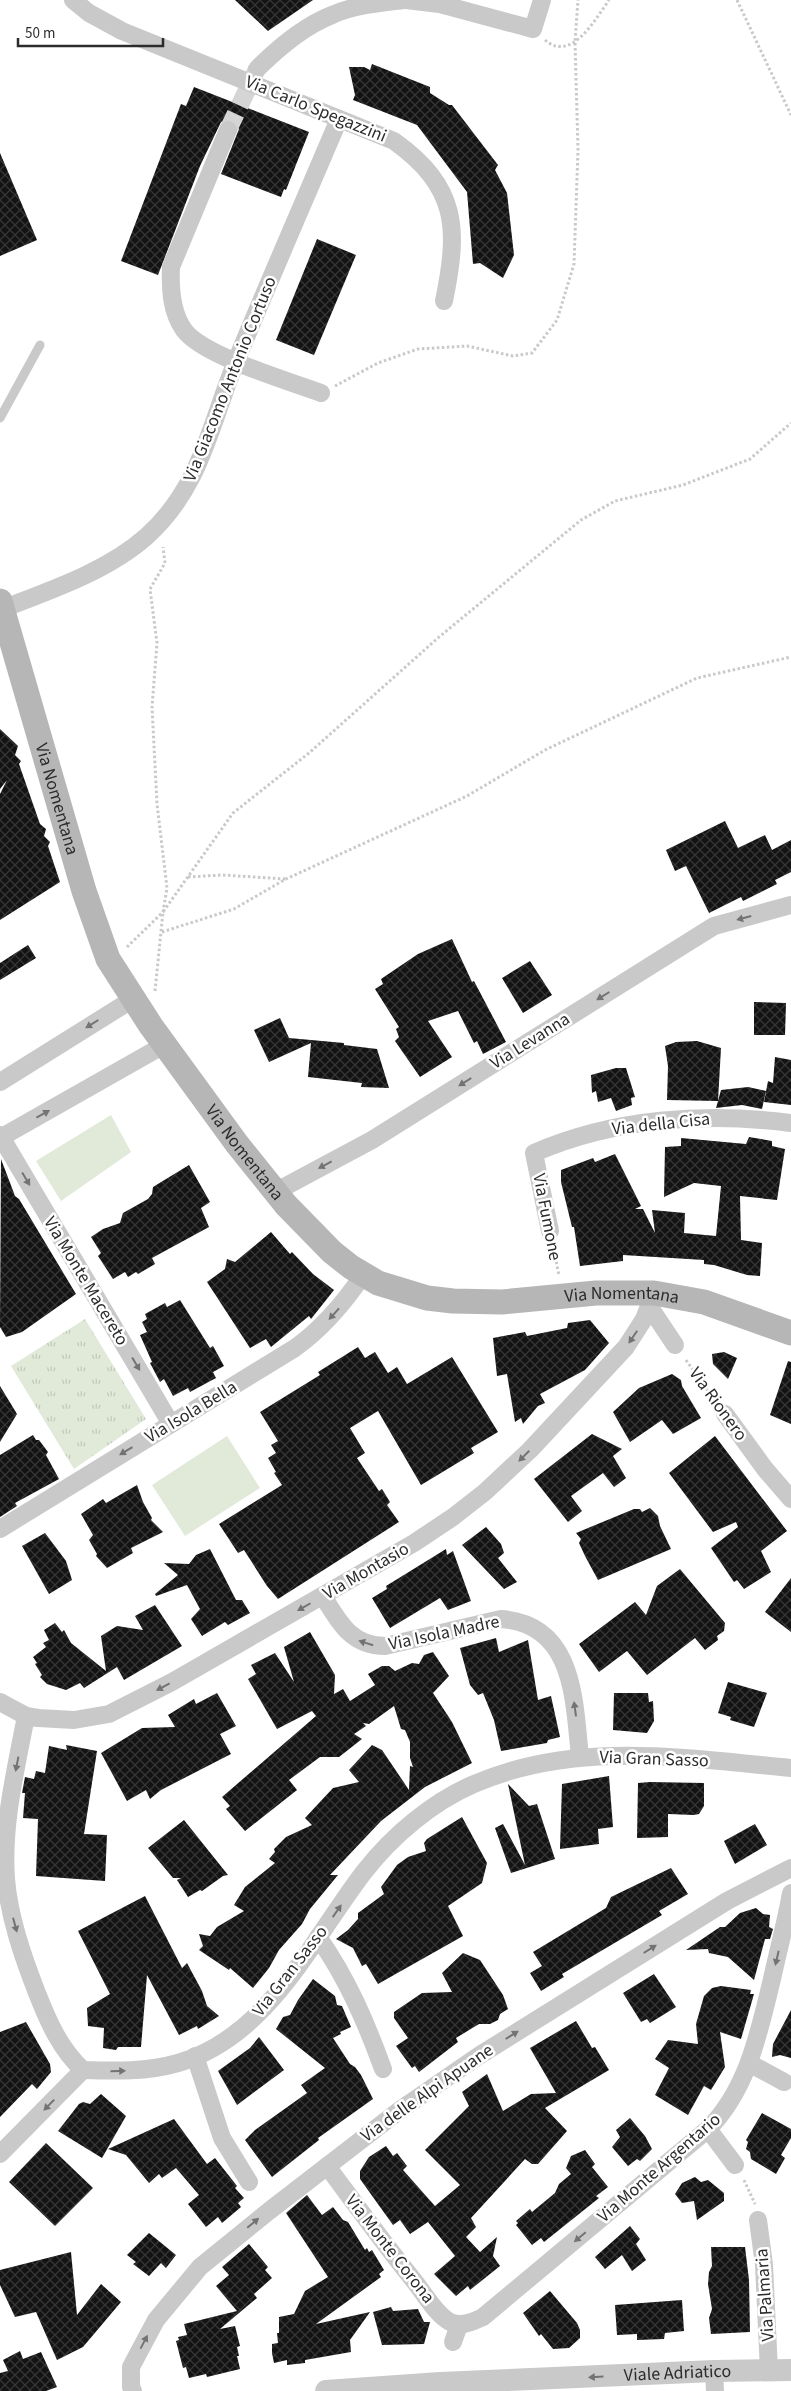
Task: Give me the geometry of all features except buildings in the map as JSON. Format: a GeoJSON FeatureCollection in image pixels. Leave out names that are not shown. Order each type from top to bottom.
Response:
{"type":"FeatureCollection","features":[{"type":"Feature","properties":{"kind":"main road","name":"Via Nomentana"},"geometry":{"type":"LineString","coordinates":[[1,605],[86,897],[108,959],[158,1036],[275,1192],[332,1252],[378,1283],[411,1294],[453,1301],[511,1302],[596,1293],[652,1300],[704,1302],[791,1333]]}},
{"type":"Feature","properties":{"kind":"street","name":"Via Carlo Spegazzini"},"geometry":{"type":"LineString","coordinates":[[73,0],[89,13],[122,31],[394,141],[418,158],[433,176],[444,197],[453,232],[452,262],[444,301]]}},
{"type":"Feature","properties":{"kind":"street"},"geometry":{"type":"LineString","coordinates":[[257,69],[302,31],[332,15],[371,4],[405,0],[440,4],[533,29],[542,0]]}},
{"type":"Feature","properties":{"kind":"street","name":"Via Giacomo Antonio Cortuso"},"geometry":{"type":"LineString","coordinates":[[1,605],[100,567],[129,550],[159,524],[182,494],[195,472],[212,433],[236,361],[339,119]]}},
{"type":"Feature","properties":{"kind":"street"},"geometry":{"type":"LineString","coordinates":[[228,130],[171,267],[170,286],[174,308],[184,330],[199,344],[236,361],[321,394]]}},
{"type":"Feature","properties":{"kind":"street","name":"Via Levanna"},"geometry":{"type":"LineString","coordinates":[[275,1192],[372,1140],[714,926],[791,905]]}},
{"type":"Feature","properties":{"kind":"street"},"geometry":{"type":"LineString","coordinates":[[0,1082],[133,999]]}},
{"type":"Feature","properties":{"kind":"street"},"geometry":{"type":"LineString","coordinates":[[0,1137],[158,1036]]}},
{"type":"Feature","properties":{"kind":"street","name":"Via della Cisa"},"geometry":{"type":"LineString","coordinates":[[534,1153],[576,1137],[647,1123],[737,1118],[791,1123]]}},
{"type":"Feature","properties":{"kind":"street","name":"Via Monte Macereto"},"geometry":{"type":"LineString","coordinates":[[0,1137],[172,1424]]}},
{"type":"Feature","properties":{"kind":"street","name":"Via Fumone"},"geometry":{"type":"LineString","coordinates":[[534,1153],[550,1231]]}},
{"type":"Feature","properties":{"kind":"street","name":"Via Isola Bella"},"geometry":{"type":"LineString","coordinates":[[0,1529],[305,1341],[335,1312],[363,1274]]}},
{"type":"Feature","properties":{"kind":"street"},"geometry":{"type":"LineString","coordinates":[[652,1300],[675,1345]]}},
{"type":"Feature","properties":{"kind":"street","name":"Via Montasio"},"geometry":{"type":"LineString","coordinates":[[0,1702],[26,1716],[74,1720],[109,1714],[172,1682],[323,1596],[453,1517],[508,1472],[626,1347],[641,1324],[652,1300]]}},
{"type":"Feature","properties":{"kind":"street","name":"Via Rionero"},"geometry":{"type":"LineString","coordinates":[[725,1414],[765,1469],[791,1499]]}},
{"type":"Feature","properties":{"kind":"street","name":"Via Isola Madre"},"geometry":{"type":"LineString","coordinates":[[323,1596],[349,1634],[370,1645],[385,1646],[500,1619],[516,1621],[538,1630],[559,1653],[569,1674],[580,1757]]}},
{"type":"Feature","properties":{"kind":"street"},"geometry":{"type":"LineString","coordinates":[[0,2154],[83,2070],[73,2061],[61,2044],[42,2007],[21,1945],[3,1878],[10,1797],[26,1716]]}},
{"type":"Feature","properties":{"kind":"street","name":"Via Gran Sasso"},"geometry":{"type":"LineString","coordinates":[[83,2070],[145,2070],[173,2064],[195,2056],[234,2033],[270,2002],[365,1871],[381,1853],[416,1820],[457,1793],[482,1781],[514,1771],[580,1757],[631,1754],[791,1768]]}},
{"type":"Feature","properties":{"kind":"street","name":"Via delle Alpi Apuane"},"geometry":{"type":"LineString","coordinates":[[128,2390],[131,2368],[156,2320],[200,2267],[268,2211],[400,2110],[480,2055],[727,1901],[791,1868]]}},
{"type":"Feature","properties":{"kind":"street","name":"Via Monte Argentario"},"geometry":{"type":"LineString","coordinates":[[459,2325],[469,2324],[483,2317],[497,2306],[708,2129],[724,2111],[740,2085],[749,2063],[762,2019],[791,1894]]}},
{"type":"Feature","properties":{"kind":"street"},"geometry":{"type":"LineString","coordinates":[[318,1937],[348,1984],[367,2024],[383,2068]]}},
{"type":"Feature","properties":{"kind":"street"},"geometry":{"type":"LineString","coordinates":[[195,2056],[222,2138],[249,2182]]}},
{"type":"Feature","properties":{"kind":"street"},"geometry":{"type":"LineString","coordinates":[[749,2063],[784,2082]]}},
{"type":"Feature","properties":{"kind":"street"},"geometry":{"type":"LineString","coordinates":[[708,2129],[735,2165]]}},
{"type":"Feature","properties":{"kind":"street","name":"Via Monte Corona"},"geometry":{"type":"LineString","coordinates":[[327,2166],[386,2247],[436,2310],[449,2321],[459,2325]]}},
{"type":"Feature","properties":{"kind":"street","name":"Via Palmaria"},"geometry":{"type":"LineString","coordinates":[[758,2220],[780,2371]]}},
{"type":"Feature","properties":{"kind":"street"},"geometry":{"type":"LineString","coordinates":[[453,2342],[459,2325]]}},
{"type":"Feature","properties":{"kind":"street","name":"Viale Adriatico"},"geometry":{"type":"LineString","coordinates":[[326,2391],[714,2381],[780,2371]]}},
{"type":"Feature","properties":{"kind":"lane"},"geometry":{"type":"LineString","coordinates":[[0,418],[40,345]]}},
{"type":"Feature","properties":{"kind":"path"},"geometry":{"type":"LineString","coordinates":[[321,394],[378,363],[418,349],[467,346],[512,356],[532,353],[557,320],[574,264],[578,150],[575,42],[578,0]]}},
{"type":"Feature","properties":{"kind":"path"},"geometry":{"type":"LineString","coordinates":[[533,29],[553,47],[566,48],[575,42],[610,0]]}},
{"type":"Feature","properties":{"kind":"path"},"geometry":{"type":"LineString","coordinates":[[737,0],[791,116]]}},
{"type":"Feature","properties":{"kind":"path"},"geometry":{"type":"LineString","coordinates":[[108,959],[126,947],[163,912],[234,813],[308,753],[439,637],[580,520],[614,501],[683,485],[750,459],[790,422]]}},
{"type":"Feature","properties":{"kind":"path"},"geometry":{"type":"LineString","coordinates":[[158,1036],[163,912],[167,888],[157,804],[152,707],[157,643],[150,589],[165,563],[159,524]]}},
{"type":"Feature","properties":{"kind":"path"},"geometry":{"type":"LineString","coordinates":[[162,932],[234,909],[286,879],[467,796],[545,750],[696,678],[791,657]]}},
{"type":"Feature","properties":{"kind":"path"},"geometry":{"type":"LineString","coordinates":[[188,877],[222,875],[286,879]]}},
{"type":"Feature","properties":{"kind":"path","name":"Via Fumone"},"geometry":{"type":"LineString","coordinates":[[550,1231],[560,1280]]}},
{"type":"Feature","properties":{"kind":"path","name":"Via Rionero"},"geometry":{"type":"LineString","coordinates":[[675,1345],[725,1414]]}},
{"type":"Feature","properties":{"kind":"path"},"geometry":{"type":"LineString","coordinates":[[748,2187],[754,2201]]}},
{"type":"Feature","properties":{"kind":"green space"},"geometry":{"type":"Polygon","coordinates":[[[111,1115],[131,1152],[61,1201],[36,1161],[111,1115]]]}},
{"type":"Feature","properties":{"kind":"green space"},"geometry":{"type":"Polygon","coordinates":[[[85,1319],[146,1419],[74,1469],[11,1366],[85,1319]]]}},
{"type":"Feature","properties":{"kind":"green space"},"geometry":{"type":"Polygon","coordinates":[[[227,1436],[260,1488],[185,1536],[152,1485],[227,1436]]]}},
{"type":"Feature","properties":{"kind":"tunnel"},"geometry":{"type":"LineString","coordinates":[[228,130],[257,69]]}}]}
